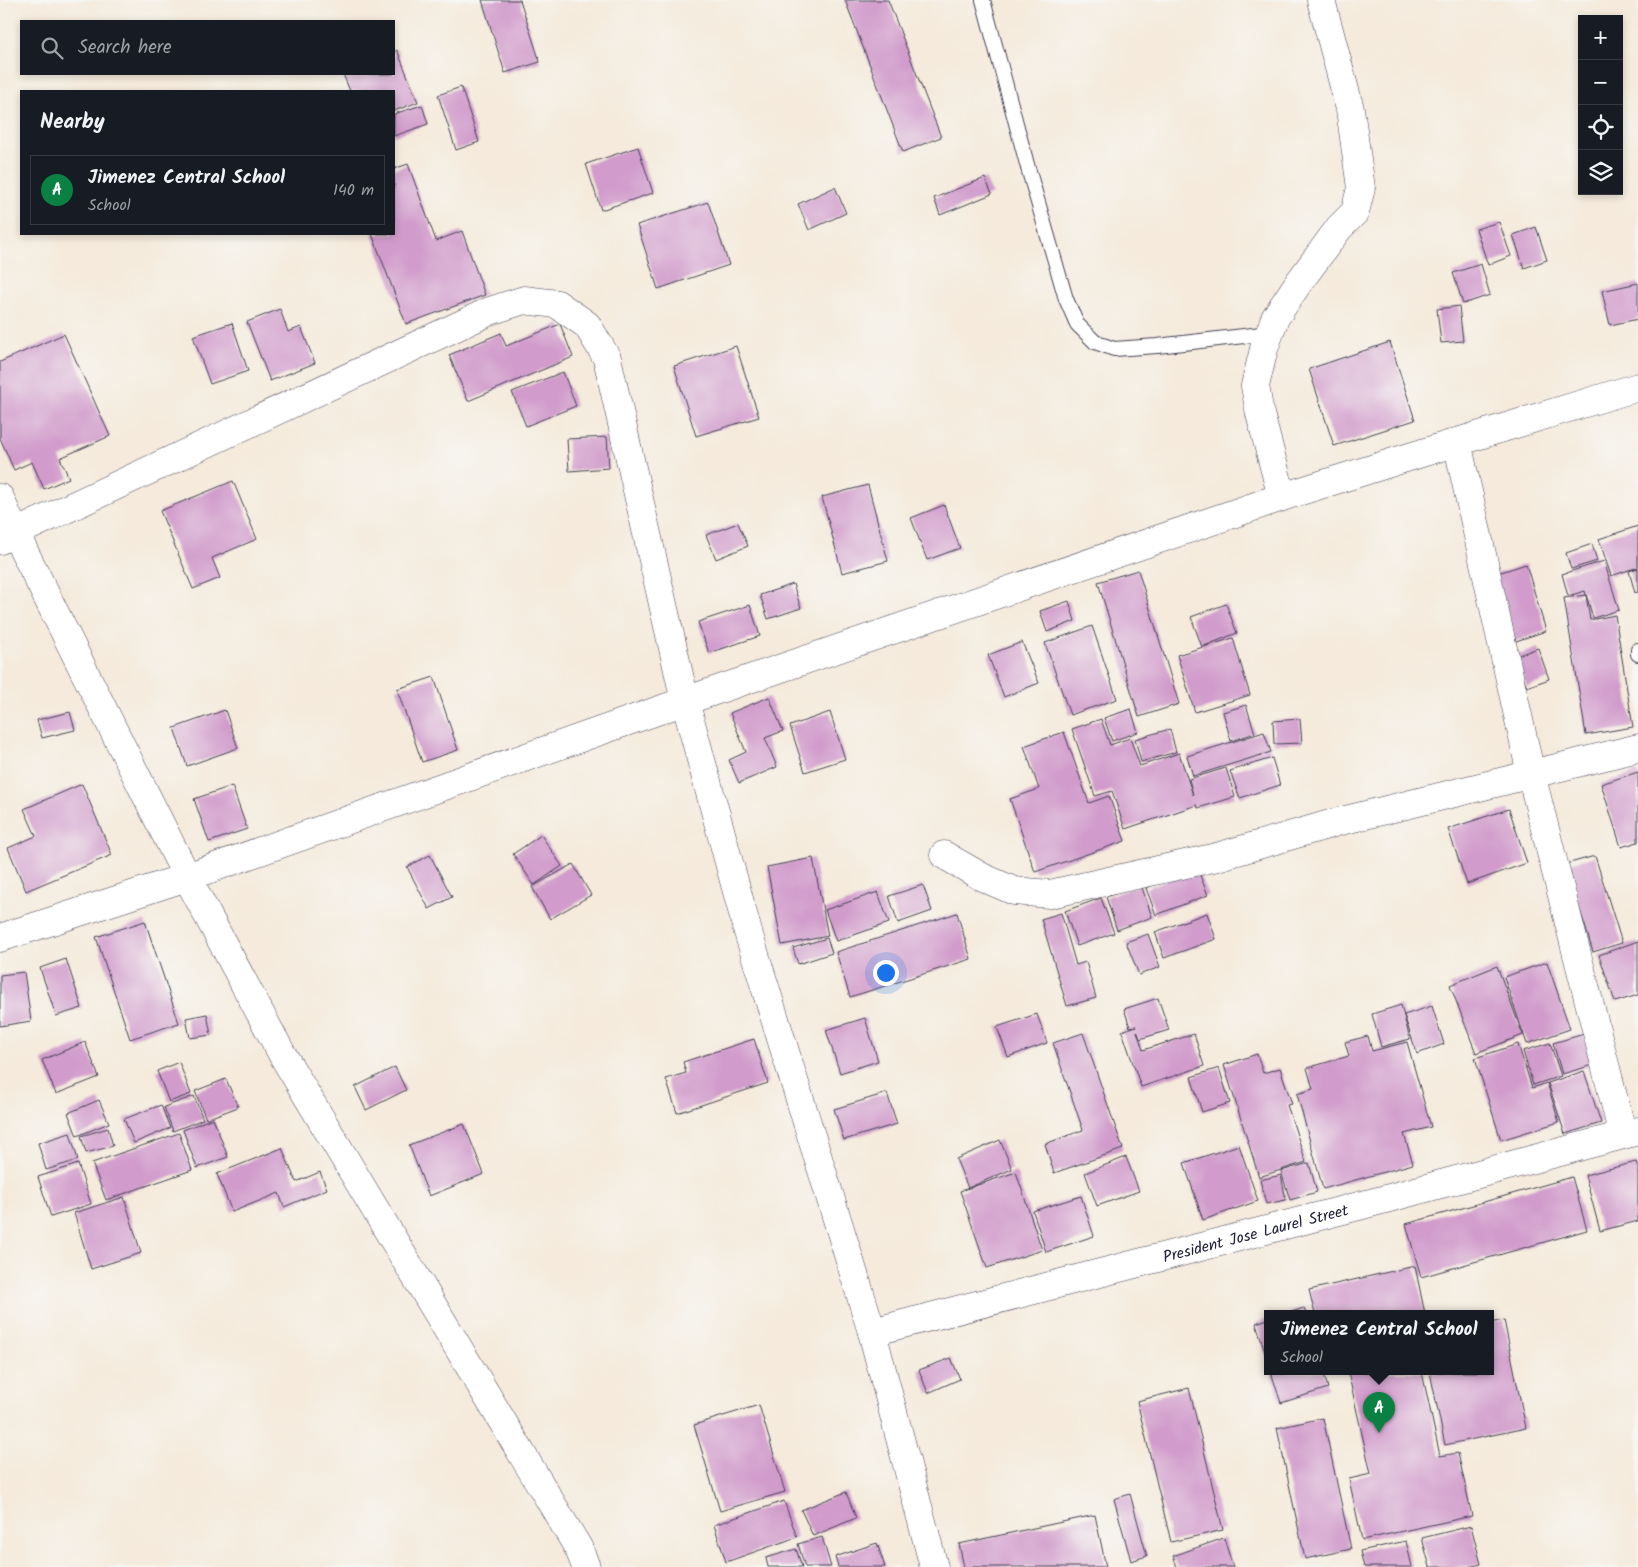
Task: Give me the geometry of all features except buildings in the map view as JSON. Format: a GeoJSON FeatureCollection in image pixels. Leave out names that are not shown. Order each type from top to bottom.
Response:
{"type":"FeatureCollection","features":[{"type":"Feature","properties":{"kind":"street"},"geometry":{"type":"LineString","coordinates":[[1282,497],[1260,414],[1255,386],[1264,349],[1275,318],[1339,228],[1355,212],[1361,188],[1350,109],[1321,0]]}},
{"type":"Feature","properties":{"kind":"street"},"geometry":{"type":"LineString","coordinates":[[7,537],[490,311],[524,300],[558,304],[587,325],[607,358],[685,701],[748,932],[872,1332],[934,1567]]}},
{"type":"Feature","properties":{"kind":"street"},"geometry":{"type":"LineString","coordinates":[[0,938],[187,877],[685,701],[1282,497],[1638,387]]}},
{"type":"Feature","properties":{"kind":"street"},"geometry":{"type":"LineString","coordinates":[[1457,442],[1531,774],[1631,1133]]}},
{"type":"Feature","properties":{"kind":"street"},"geometry":{"type":"LineString","coordinates":[[0,498],[7,537],[282,1054],[579,1549],[586,1567]]}},
{"type":"Feature","properties":{"kind":"street"},"geometry":{"type":"LineString","coordinates":[[944,855],[982,877],[1014,891],[1050,894],[1217,856],[1337,822],[1638,748]]}},
{"type":"Feature","properties":{"kind":"street","name":"President Jose Laurel Street"},"geometry":{"type":"LineString","coordinates":[[872,1332],[1382,1200],[1631,1133]]}},
{"type":"Feature","properties":{"kind":"lane"},"geometry":{"type":"LineString","coordinates":[[983,0],[1028,168],[1066,299],[1077,324],[1095,342],[1114,349],[1270,333]]}},
{"type":"Feature","properties":{"kind":"place","name":"Jimenez Central School"},"geometry":{"type":"Point","coordinates":[1379,1433]}}]}
